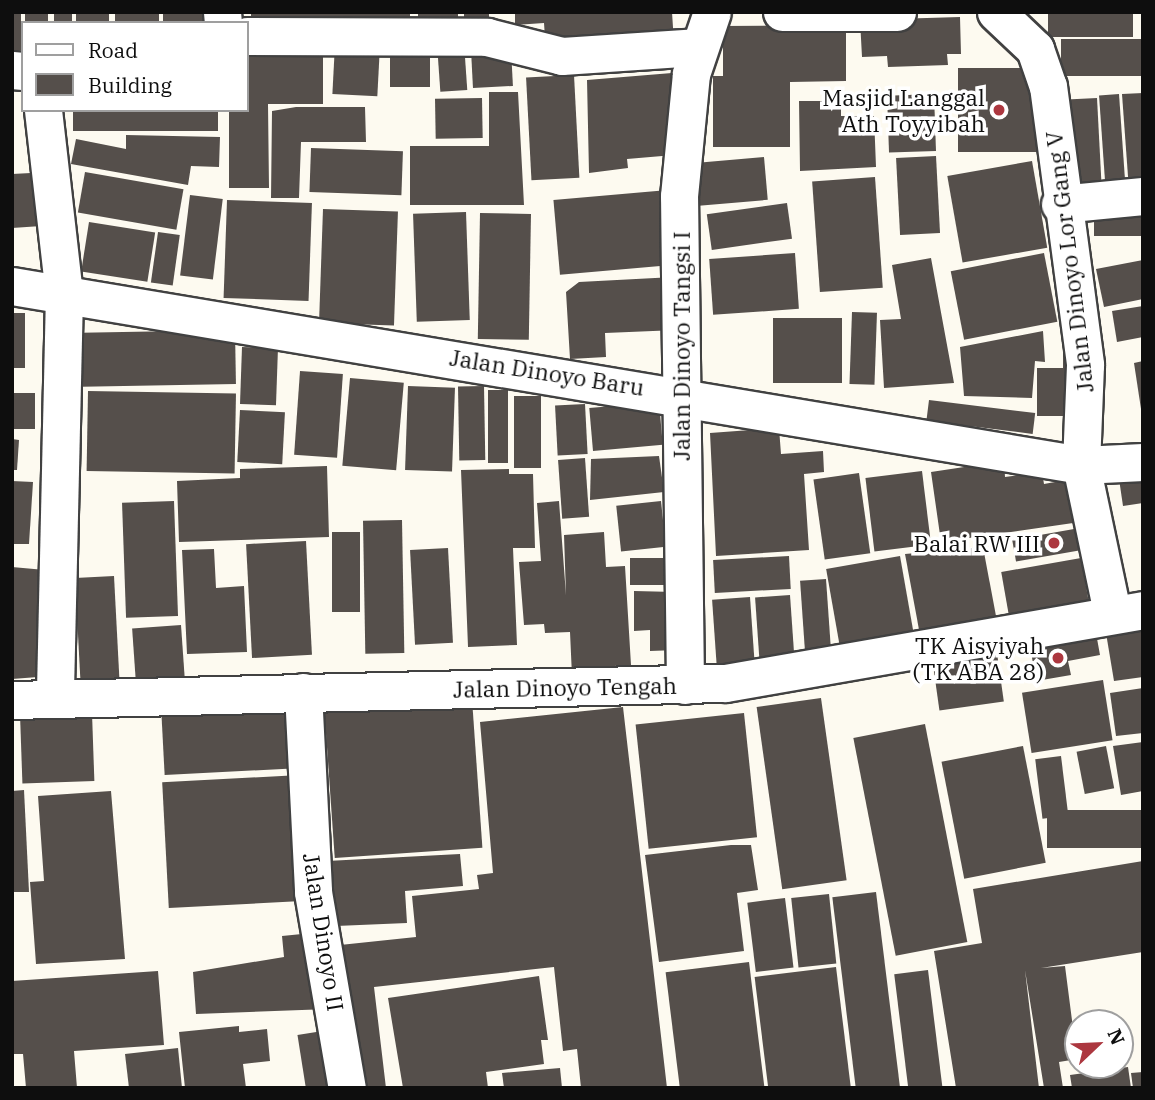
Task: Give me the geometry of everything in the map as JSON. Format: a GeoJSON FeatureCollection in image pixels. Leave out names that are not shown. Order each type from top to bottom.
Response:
{"type":"FeatureCollection","features":[{"type":"Feature","properties":{"kind":"street","name":"Jalan Dinoyo Tangsi I"},"geometry":{"type":"LineString","coordinates":[[685,685],[680,196],[696,47],[712,12]]}},
{"type":"Feature","properties":{"kind":"street"},"geometry":{"type":"LineString","coordinates":[[782,12],[897,12]]}},
{"type":"Feature","properties":{"kind":"street","name":"Jalan Dinoyo Lor Gang V"},"geometry":{"type":"LineString","coordinates":[[996,12],[1025,36],[1042,66],[1085,365],[1081,465],[1127,611]]}},
{"type":"Feature","properties":{"kind":"street"},"geometry":{"type":"LineString","coordinates":[[248,36],[487,37],[562,56],[696,47]]}},
{"type":"Feature","properties":{"kind":"street"},"geometry":{"type":"LineString","coordinates":[[43,112],[64,295],[55,699]]}},
{"type":"Feature","properties":{"kind":"street"},"geometry":{"type":"LineString","coordinates":[[1060,204],[1143,196]]}},
{"type":"Feature","properties":{"kind":"street","name":"Jalan Dinoyo Baru"},"geometry":{"type":"LineString","coordinates":[[12,286],[680,393],[1081,465],[1143,462]]}},
{"type":"Feature","properties":{"kind":"street","name":"Jalan Dinoyo Tengah"},"geometry":{"type":"LineString","coordinates":[[12,700],[685,685],[774,675],[1127,611]]}},
{"type":"Feature","properties":{"kind":"street","name":"Jalan Dinoyo II"},"geometry":{"type":"LineString","coordinates":[[303,692],[313,892],[346,1088]]}},
{"type":"Feature","properties":{"kind":"building"},"geometry":{"type":"Polygon","coordinates":[[[12,12],[21,12],[21,50],[12,50],[12,12]]]}},
{"type":"Feature","properties":{"kind":"building"},"geometry":{"type":"Polygon","coordinates":[[[25,12],[48,12],[48,21],[25,21],[25,12]]]}},
{"type":"Feature","properties":{"kind":"building"},"geometry":{"type":"Polygon","coordinates":[[[54,12],[72,12],[72,21],[54,21],[54,12]]]}},
{"type":"Feature","properties":{"kind":"building"},"geometry":{"type":"Polygon","coordinates":[[[76,12],[109,12],[109,21],[76,21],[76,12]]]}},
{"type":"Feature","properties":{"kind":"building"},"geometry":{"type":"Polygon","coordinates":[[[115,12],[159,12],[159,21],[115,21],[115,12]]]}},
{"type":"Feature","properties":{"kind":"building"},"geometry":{"type":"Polygon","coordinates":[[[163,12],[212,12],[212,21],[163,21],[163,12]]]}},
{"type":"Feature","properties":{"kind":"building"},"geometry":{"type":"Polygon","coordinates":[[[251,12],[410,12],[410,29],[251,29],[251,12]]]}},
{"type":"Feature","properties":{"kind":"building"},"geometry":{"type":"Polygon","coordinates":[[[418,12],[458,12],[458,30],[418,30],[418,12]]]}},
{"type":"Feature","properties":{"kind":"building"},"geometry":{"type":"Polygon","coordinates":[[[464,12],[489,12],[489,32],[464,32],[464,12]]]}},
{"type":"Feature","properties":{"kind":"building"},"geometry":{"type":"Polygon","coordinates":[[[515,12],[672,12],[674,43],[546,53],[544,23],[515,25],[515,12]]]}},
{"type":"Feature","properties":{"kind":"building"},"geometry":{"type":"Polygon","coordinates":[[[1048,12],[1133,12],[1133,37],[1048,37],[1048,12]]]}},
{"type":"Feature","properties":{"kind":"building"},"geometry":{"type":"Polygon","coordinates":[[[960,17],[961,54],[947,54],[948,65],[888,67],[887,56],[862,57],[860,20],[960,17]]]}},
{"type":"Feature","properties":{"kind":"building"},"geometry":{"type":"Polygon","coordinates":[[[846,25],[846,81],[790,82],[790,147],[713,147],[713,76],[723,76],[723,26],[846,25]]]}},
{"type":"Feature","properties":{"kind":"building"},"geometry":{"type":"Polygon","coordinates":[[[1061,39],[1143,39],[1143,76],[1061,76],[1061,39]]]}},
{"type":"Feature","properties":{"kind":"building"},"geometry":{"type":"Polygon","coordinates":[[[390,41],[430,41],[430,87],[390,87],[390,41]]]}},
{"type":"Feature","properties":{"kind":"building"},"geometry":{"type":"Polygon","coordinates":[[[464,43],[467,90],[440,92],[437,45],[464,43]]]}},
{"type":"Feature","properties":{"kind":"building"},"geometry":{"type":"Polygon","coordinates":[[[335,44],[380,46],[377,96],[332,94],[335,44]]]}},
{"type":"Feature","properties":{"kind":"building"},"geometry":{"type":"Polygon","coordinates":[[[323,46],[323,104],[268,104],[269,188],[229,188],[229,112],[248,112],[248,47],[323,46]]]}},
{"type":"Feature","properties":{"kind":"building"},"geometry":{"type":"Polygon","coordinates":[[[511,49],[513,86],[473,88],[471,51],[511,49]]]}},
{"type":"Feature","properties":{"kind":"building","name":"Masjid Langgal Ath Toyyibah"},"geometry":{"type":"Polygon","coordinates":[[[958,68],[1038,68],[1038,152],[958,152],[958,68]]]}},
{"type":"Feature","properties":{"kind":"building"},"geometry":{"type":"Polygon","coordinates":[[[672,73],[674,155],[627,159],[628,168],[589,173],[587,80],[672,73]]]}},
{"type":"Feature","properties":{"kind":"building"},"geometry":{"type":"Polygon","coordinates":[[[574,75],[579,178],[531,180],[526,78],[574,75]]]}},
{"type":"Feature","properties":{"kind":"building"},"geometry":{"type":"Polygon","coordinates":[[[489,92],[518,92],[524,205],[410,205],[410,146],[489,146],[489,92]]]}},
{"type":"Feature","properties":{"kind":"building"},"geometry":{"type":"Polygon","coordinates":[[[1143,93],[1143,190],[1129,190],[1122,94],[1143,93]]]}},
{"type":"Feature","properties":{"kind":"building"},"geometry":{"type":"Polygon","coordinates":[[[934,94],[936,151],[889,153],[887,96],[934,94]]]}},
{"type":"Feature","properties":{"kind":"building"},"geometry":{"type":"Polygon","coordinates":[[[1119,94],[1126,194],[1106,195],[1099,95],[1119,94]]]}},
{"type":"Feature","properties":{"kind":"building"},"geometry":{"type":"Polygon","coordinates":[[[482,98],[483,138],[436,139],[435,99],[482,98]]]}},
{"type":"Feature","properties":{"kind":"building"},"geometry":{"type":"Polygon","coordinates":[[[1097,98],[1102,192],[1072,193],[1067,100],[1097,98]]]}},
{"type":"Feature","properties":{"kind":"building"},"geometry":{"type":"Polygon","coordinates":[[[799,101],[841,101],[841,116],[874,116],[876,167],[800,171],[799,101]]]}},
{"type":"Feature","properties":{"kind":"building"},"geometry":{"type":"Polygon","coordinates":[[[296,107],[365,107],[366,142],[301,142],[299,198],[271,198],[272,111],[296,107]]]}},
{"type":"Feature","properties":{"kind":"building"},"geometry":{"type":"Polygon","coordinates":[[[73,112],[218,112],[218,131],[73,131],[73,112]]]}},
{"type":"Feature","properties":{"kind":"building"},"geometry":{"type":"Polygon","coordinates":[[[126,135],[220,137],[219,167],[191,166],[188,185],[71,164],[76,139],[126,149],[126,135]]]}},
{"type":"Feature","properties":{"kind":"building"},"geometry":{"type":"Polygon","coordinates":[[[311,148],[403,151],[401,195],[309,192],[311,148]]]}},
{"type":"Feature","properties":{"kind":"building"},"geometry":{"type":"Polygon","coordinates":[[[936,156],[940,233],[900,235],[896,158],[936,156]]]}},
{"type":"Feature","properties":{"kind":"building"},"geometry":{"type":"Polygon","coordinates":[[[764,157],[768,200],[696,206],[692,163],[764,157]]]}},
{"type":"Feature","properties":{"kind":"building"},"geometry":{"type":"Polygon","coordinates":[[[1032,161],[1047,248],[963,263],[947,176],[1032,161]]]}},
{"type":"Feature","properties":{"kind":"building"},"geometry":{"type":"Polygon","coordinates":[[[85,172],[183,189],[176,230],[78,212],[85,172]]]}},
{"type":"Feature","properties":{"kind":"building"},"geometry":{"type":"Polygon","coordinates":[[[31,173],[32,189],[53,188],[56,225],[12,228],[12,174],[31,173]]]}},
{"type":"Feature","properties":{"kind":"building"},"geometry":{"type":"Polygon","coordinates":[[[875,177],[883,288],[820,292],[812,181],[875,177]]]}},
{"type":"Feature","properties":{"kind":"building"},"geometry":{"type":"Polygon","coordinates":[[[668,190],[675,265],[560,275],[553,200],[668,190]]]}},
{"type":"Feature","properties":{"kind":"building"},"geometry":{"type":"Polygon","coordinates":[[[190,195],[223,199],[213,279],[180,275],[190,195]]]}},
{"type":"Feature","properties":{"kind":"building"},"geometry":{"type":"Polygon","coordinates":[[[227,200],[312,203],[309,301],[224,298],[227,200]]]}},
{"type":"Feature","properties":{"kind":"building"},"geometry":{"type":"Polygon","coordinates":[[[787,203],[792,239],[712,250],[707,214],[787,203]]]}},
{"type":"Feature","properties":{"kind":"building"},"geometry":{"type":"Polygon","coordinates":[[[1094,208],[1143,208],[1143,236],[1094,236],[1094,208]]]}},
{"type":"Feature","properties":{"kind":"building"},"geometry":{"type":"Polygon","coordinates":[[[323,209],[398,212],[394,326],[319,323],[323,209]]]}},
{"type":"Feature","properties":{"kind":"building"},"geometry":{"type":"Polygon","coordinates":[[[466,212],[470,320],[417,322],[413,214],[466,212]]]}},
{"type":"Feature","properties":{"kind":"building"},"geometry":{"type":"Polygon","coordinates":[[[480,213],[531,214],[529,340],[478,339],[480,213]]]}},
{"type":"Feature","properties":{"kind":"building"},"geometry":{"type":"Polygon","coordinates":[[[89,222],[155,232],[147,282],[81,271],[89,222]]]}},
{"type":"Feature","properties":{"kind":"building"},"geometry":{"type":"Polygon","coordinates":[[[158,232],[180,235],[173,286],[151,283],[158,232]]]}},
{"type":"Feature","properties":{"kind":"building"},"geometry":{"type":"Polygon","coordinates":[[[795,253],[799,309],[713,315],[709,259],[795,253]]]}},
{"type":"Feature","properties":{"kind":"building"},"geometry":{"type":"Polygon","coordinates":[[[1044,253],[1057,322],[964,340],[951,271],[1044,253]]]}},
{"type":"Feature","properties":{"kind":"building"},"geometry":{"type":"Polygon","coordinates":[[[931,258],[954,383],[884,388],[880,320],[901,319],[892,265],[931,258]]]}},
{"type":"Feature","properties":{"kind":"building"},"geometry":{"type":"Polygon","coordinates":[[[1143,260],[1143,299],[1104,307],[1096,269],[1143,260]]]}},
{"type":"Feature","properties":{"kind":"building"},"geometry":{"type":"Polygon","coordinates":[[[674,277],[677,330],[605,333],[606,357],[570,359],[566,292],[579,282],[674,277]]]}},
{"type":"Feature","properties":{"kind":"building"},"geometry":{"type":"Polygon","coordinates":[[[1143,306],[1143,337],[1117,342],[1112,311],[1143,306]]]}},
{"type":"Feature","properties":{"kind":"building"},"geometry":{"type":"Polygon","coordinates":[[[852,312],[877,313],[874,385],[849,384],[852,312]]]}},
{"type":"Feature","properties":{"kind":"building"},"geometry":{"type":"Polygon","coordinates":[[[12,313],[25,313],[25,368],[12,368],[12,313]]]}},
{"type":"Feature","properties":{"kind":"building"},"geometry":{"type":"Polygon","coordinates":[[[773,318],[842,318],[842,383],[773,383],[773,318]]]}},
{"type":"Feature","properties":{"kind":"building"},"geometry":{"type":"Polygon","coordinates":[[[235,330],[236,384],[82,387],[81,333],[235,330]]]}},
{"type":"Feature","properties":{"kind":"building"},"geometry":{"type":"Polygon","coordinates":[[[1043,331],[1045,362],[1035,361],[1032,398],[964,396],[960,347],[1043,331]]]}},
{"type":"Feature","properties":{"kind":"building"},"geometry":{"type":"Polygon","coordinates":[[[242,347],[278,348],[276,405],[240,404],[242,347]]]}},
{"type":"Feature","properties":{"kind":"building"},"geometry":{"type":"Polygon","coordinates":[[[1063,351],[1083,351],[1065,416],[1037,416],[1037,368],[1063,368],[1063,351]]]}},
{"type":"Feature","properties":{"kind":"building"},"geometry":{"type":"Polygon","coordinates":[[[1143,361],[1143,409],[1141,409],[1134,363],[1143,361]]]}},
{"type":"Feature","properties":{"kind":"building"},"geometry":{"type":"Polygon","coordinates":[[[300,371],[343,374],[337,458],[294,455],[300,371]]]}},
{"type":"Feature","properties":{"kind":"building"},"geometry":{"type":"Polygon","coordinates":[[[350,378],[404,383],[396,470],[342,466],[350,378]]]}},
{"type":"Feature","properties":{"kind":"building"},"geometry":{"type":"Polygon","coordinates":[[[408,386],[455,388],[452,472],[405,470],[408,386]]]}},
{"type":"Feature","properties":{"kind":"building"},"geometry":{"type":"Polygon","coordinates":[[[458,386],[484,386],[485,460],[459,460],[458,386]]]}},
{"type":"Feature","properties":{"kind":"building"},"geometry":{"type":"Polygon","coordinates":[[[488,390],[508,390],[508,463],[488,463],[488,390]]]}},
{"type":"Feature","properties":{"kind":"building"},"geometry":{"type":"Polygon","coordinates":[[[88,391],[236,394],[235,474],[87,471],[88,391]]]}},
{"type":"Feature","properties":{"kind":"building"},"geometry":{"type":"Polygon","coordinates":[[[12,393],[35,393],[35,429],[12,429],[12,393]]]}},
{"type":"Feature","properties":{"kind":"building"},"geometry":{"type":"Polygon","coordinates":[[[514,396],[541,396],[541,468],[514,468],[514,396]]]}},
{"type":"Feature","properties":{"kind":"building"},"geometry":{"type":"Polygon","coordinates":[[[929,400],[1035,413],[1033,434],[926,421],[929,400]]]}},
{"type":"Feature","properties":{"kind":"building"},"geometry":{"type":"Polygon","coordinates":[[[659,402],[663,445],[593,451],[589,408],[659,402]]]}},
{"type":"Feature","properties":{"kind":"building"},"geometry":{"type":"Polygon","coordinates":[[[585,404],[588,454],[558,456],[555,406],[585,404]]]}},
{"type":"Feature","properties":{"kind":"building"},"geometry":{"type":"Polygon","coordinates":[[[240,410],[285,412],[282,464],[237,462],[240,410]]]}},
{"type":"Feature","properties":{"kind":"building"},"geometry":{"type":"Polygon","coordinates":[[[779,428],[781,454],[823,451],[824,472],[804,474],[809,550],[716,556],[710,433],[779,428]]]}},
{"type":"Feature","properties":{"kind":"building"},"geometry":{"type":"Polygon","coordinates":[[[12,439],[19,440],[17,470],[12,470],[12,439]]]}},
{"type":"Feature","properties":{"kind":"building"},"geometry":{"type":"Polygon","coordinates":[[[659,456],[664,492],[590,500],[591,459],[659,456]]]}},
{"type":"Feature","properties":{"kind":"building"},"geometry":{"type":"Polygon","coordinates":[[[585,458],[589,517],[562,519],[558,460],[585,458]]]}},
{"type":"Feature","properties":{"kind":"building"},"geometry":{"type":"Polygon","coordinates":[[[1004,461],[1005,477],[1042,472],[1044,484],[1066,480],[1087,521],[941,542],[931,472],[1004,461]]]}},
{"type":"Feature","properties":{"kind":"building"},"geometry":{"type":"Polygon","coordinates":[[[327,466],[329,537],[179,542],[177,481],[240,478],[240,469],[327,466]]]}},
{"type":"Feature","properties":{"kind":"building"},"geometry":{"type":"Polygon","coordinates":[[[1143,468],[1143,503],[1123,506],[1118,472],[1143,468]]]}},
{"type":"Feature","properties":{"kind":"building"},"geometry":{"type":"Polygon","coordinates":[[[509,469],[509,474],[533,474],[535,548],[513,548],[517,645],[468,647],[461,470],[509,469]]]}},
{"type":"Feature","properties":{"kind":"building"},"geometry":{"type":"Polygon","coordinates":[[[922,471],[931,544],[874,551],[865,478],[922,471]]]}},
{"type":"Feature","properties":{"kind":"building"},"geometry":{"type":"Polygon","coordinates":[[[859,473],[870,553],[825,560],[813,479],[859,473]]]}},
{"type":"Feature","properties":{"kind":"building"},"geometry":{"type":"Polygon","coordinates":[[[12,481],[33,482],[29,544],[12,544],[12,481]]]}},
{"type":"Feature","properties":{"kind":"building"},"geometry":{"type":"Polygon","coordinates":[[[174,501],[178,616],[126,618],[122,503],[174,501]]]}},
{"type":"Feature","properties":{"kind":"building"},"geometry":{"type":"Polygon","coordinates":[[[559,501],[566,595],[564,535],[604,532],[606,567],[625,566],[631,665],[614,666],[615,674],[572,676],[570,632],[545,633],[544,624],[524,625],[519,562],[541,561],[537,503],[559,501]]]}},
{"type":"Feature","properties":{"kind":"building"},"geometry":{"type":"Polygon","coordinates":[[[661,501],[666,547],[621,551],[616,506],[661,501]]]}},
{"type":"Feature","properties":{"kind":"building"},"geometry":{"type":"Polygon","coordinates":[[[402,520],[404,653],[365,654],[363,521],[402,520]]]}},
{"type":"Feature","properties":{"kind":"building","name":"Balai RW III"},"geometry":{"type":"Polygon","coordinates":[[[1091,526],[1095,548],[1016,562],[1012,540],[1091,526]]]}},
{"type":"Feature","properties":{"kind":"building"},"geometry":{"type":"Polygon","coordinates":[[[332,532],[360,532],[360,612],[332,612],[332,532]]]}},
{"type":"Feature","properties":{"kind":"building"},"geometry":{"type":"Polygon","coordinates":[[[306,541],[312,655],[252,658],[246,544],[306,541]]]}},
{"type":"Feature","properties":{"kind":"building"},"geometry":{"type":"Polygon","coordinates":[[[983,547],[996,616],[920,635],[905,554],[983,547]]]}},
{"type":"Feature","properties":{"kind":"building"},"geometry":{"type":"Polygon","coordinates":[[[448,548],[453,643],[415,645],[410,550],[448,548]]]}},
{"type":"Feature","properties":{"kind":"building"},"geometry":{"type":"Polygon","coordinates":[[[214,549],[216,588],[244,586],[247,652],[187,654],[182,550],[214,549]]]}},
{"type":"Feature","properties":{"kind":"building"},"geometry":{"type":"Polygon","coordinates":[[[789,556],[791,589],[715,593],[713,560],[789,556]]]}},
{"type":"Feature","properties":{"kind":"building"},"geometry":{"type":"Polygon","coordinates":[[[900,556],[914,635],[840,648],[826,569],[900,556]]]}},
{"type":"Feature","properties":{"kind":"building"},"geometry":{"type":"Polygon","coordinates":[[[630,558],[678,558],[678,585],[630,585],[630,558]]]}},
{"type":"Feature","properties":{"kind":"building"},"geometry":{"type":"Polygon","coordinates":[[[1081,558],[1091,615],[1011,629],[1001,572],[1081,558]]]}},
{"type":"Feature","properties":{"kind":"building"},"geometry":{"type":"Polygon","coordinates":[[[12,567],[45,570],[51,676],[12,679],[12,567]]]}},
{"type":"Feature","properties":{"kind":"building"},"geometry":{"type":"Polygon","coordinates":[[[114,576],[120,682],[81,684],[75,578],[114,576]]]}},
{"type":"Feature","properties":{"kind":"building"},"geometry":{"type":"Polygon","coordinates":[[[826,579],[831,656],[805,658],[800,581],[826,579]]]}},
{"type":"Feature","properties":{"kind":"building"},"geometry":{"type":"Polygon","coordinates":[[[634,591],[675,592],[677,650],[650,651],[650,630],[634,631],[634,591]]]}},
{"type":"Feature","properties":{"kind":"building"},"geometry":{"type":"Polygon","coordinates":[[[790,595],[794,659],[760,661],[755,597],[790,595]]]}},
{"type":"Feature","properties":{"kind":"building"},"geometry":{"type":"Polygon","coordinates":[[[750,597],[756,676],[718,678],[712,600],[750,597]]]}},
{"type":"Feature","properties":{"kind":"building"},"geometry":{"type":"Polygon","coordinates":[[[181,625],[185,684],[136,687],[132,628],[181,625]]]}},
{"type":"Feature","properties":{"kind":"building"},"geometry":{"type":"Polygon","coordinates":[[[1143,627],[1143,677],[1114,681],[1106,633],[1143,627]]]}},
{"type":"Feature","properties":{"kind":"building","name":"TK Aisyiyah (TK ABA 28)"},"geometry":{"type":"Polygon","coordinates":[[[1096,633],[1100,655],[1068,661],[1071,675],[1036,681],[1030,646],[1096,633]]]}},
{"type":"Feature","properties":{"kind":"building"},"geometry":{"type":"Polygon","coordinates":[[[997,653],[1004,702],[939,711],[933,662],[997,653]]]}},
{"type":"Feature","properties":{"kind":"building"},"geometry":{"type":"Polygon","coordinates":[[[1103,680],[1113,740],[1032,753],[1022,693],[1103,680]]]}},
{"type":"Feature","properties":{"kind":"building"},"geometry":{"type":"Polygon","coordinates":[[[1143,688],[1143,733],[1116,736],[1110,693],[1143,688]]]}},
{"type":"Feature","properties":{"kind":"building"},"geometry":{"type":"Polygon","coordinates":[[[821,698],[847,880],[782,889],[757,707],[821,698]]]}},
{"type":"Feature","properties":{"kind":"building"},"geometry":{"type":"Polygon","coordinates":[[[472,699],[482,848],[335,858],[324,709],[472,699]]]}},
{"type":"Feature","properties":{"kind":"building"},"geometry":{"type":"Polygon","coordinates":[[[298,702],[301,768],[165,775],[161,709],[298,702]]]}},
{"type":"Feature","properties":{"kind":"building"},"geometry":{"type":"Polygon","coordinates":[[[623,707],[667,1088],[581,1088],[577,1049],[563,1051],[554,967],[374,987],[386,1088],[357,1088],[340,945],[416,937],[412,896],[479,889],[477,875],[493,873],[480,722],[623,707]]]}},
{"type":"Feature","properties":{"kind":"building"},"geometry":{"type":"Polygon","coordinates":[[[92,713],[94,781],[22,783],[20,716],[92,713]]]}},
{"type":"Feature","properties":{"kind":"building"},"geometry":{"type":"Polygon","coordinates":[[[744,713],[757,837],[649,849],[636,724],[744,713]]]}},
{"type":"Feature","properties":{"kind":"building"},"geometry":{"type":"Polygon","coordinates":[[[925,724],[967,942],[896,956],[853,738],[925,724]]]}},
{"type":"Feature","properties":{"kind":"building"},"geometry":{"type":"Polygon","coordinates":[[[1143,742],[1143,791],[1121,795],[1113,746],[1143,742]]]}},
{"type":"Feature","properties":{"kind":"building"},"geometry":{"type":"Polygon","coordinates":[[[1023,746],[1046,863],[964,879],[942,762],[1023,746]]]}},
{"type":"Feature","properties":{"kind":"building"},"geometry":{"type":"Polygon","coordinates":[[[1106,746],[1114,788],[1085,794],[1077,752],[1106,746]]]}},
{"type":"Feature","properties":{"kind":"building"},"geometry":{"type":"Polygon","coordinates":[[[1061,756],[1068,816],[1043,819],[1035,759],[1061,756]]]}},
{"type":"Feature","properties":{"kind":"building"},"geometry":{"type":"Polygon","coordinates":[[[300,775],[307,901],[169,908],[162,782],[300,775]]]}},
{"type":"Feature","properties":{"kind":"building"},"geometry":{"type":"Polygon","coordinates":[[[24,790],[29,892],[12,892],[12,791],[24,790]]]}},
{"type":"Feature","properties":{"kind":"building"},"geometry":{"type":"Polygon","coordinates":[[[111,791],[125,959],[36,964],[30,882],[44,881],[38,796],[111,791]]]}},
{"type":"Feature","properties":{"kind":"building"},"geometry":{"type":"Polygon","coordinates":[[[1047,810],[1143,810],[1143,848],[1047,848],[1047,810]]]}},
{"type":"Feature","properties":{"kind":"building"},"geometry":{"type":"Polygon","coordinates":[[[751,845],[758,890],[737,893],[744,951],[659,962],[645,855],[751,845]]]}},
{"type":"Feature","properties":{"kind":"building"},"geometry":{"type":"Polygon","coordinates":[[[460,854],[463,886],[405,891],[407,923],[336,926],[327,861],[460,854]]]}},
{"type":"Feature","properties":{"kind":"building"},"geometry":{"type":"Polygon","coordinates":[[[1143,861],[1143,952],[1041,968],[1065,966],[1071,1009],[1064,1009],[1064,1061],[1059,1062],[1063,1088],[1044,1088],[1025,970],[1039,1088],[956,1088],[934,951],[982,943],[973,889],[1143,861]]]}},
{"type":"Feature","properties":{"kind":"building"},"geometry":{"type":"Polygon","coordinates":[[[876,892],[900,1088],[856,1088],[832,897],[876,892]]]}},
{"type":"Feature","properties":{"kind":"building"},"geometry":{"type":"Polygon","coordinates":[[[829,894],[836,964],[799,968],[791,898],[829,894]]]}},
{"type":"Feature","properties":{"kind":"building"},"geometry":{"type":"Polygon","coordinates":[[[785,898],[794,967],[756,972],[747,903],[785,898]]]}},
{"type":"Feature","properties":{"kind":"building"},"geometry":{"type":"Polygon","coordinates":[[[322,932],[329,1009],[196,1014],[193,972],[284,957],[282,936],[322,932]]]}},
{"type":"Feature","properties":{"kind":"building"},"geometry":{"type":"Polygon","coordinates":[[[749,962],[764,1088],[680,1088],[666,972],[749,962]]]}},
{"type":"Feature","properties":{"kind":"building"},"geometry":{"type":"Polygon","coordinates":[[[836,967],[851,1088],[768,1088],[755,977],[836,967]]]}},
{"type":"Feature","properties":{"kind":"building"},"geometry":{"type":"Polygon","coordinates":[[[928,970],[942,1088],[908,1088],[894,974],[928,970]]]}},
{"type":"Feature","properties":{"kind":"building"},"geometry":{"type":"Polygon","coordinates":[[[158,971],[164,1045],[74,1051],[77,1088],[26,1088],[23,1054],[13,1054],[12,981],[158,971]]]}},
{"type":"Feature","properties":{"kind":"building"},"geometry":{"type":"Polygon","coordinates":[[[539,976],[548,1040],[541,1040],[544,1064],[486,1072],[488,1088],[403,1088],[388,998],[539,976]]]}},
{"type":"Feature","properties":{"kind":"building"},"geometry":{"type":"Polygon","coordinates":[[[239,1026],[239,1032],[267,1029],[270,1061],[243,1064],[246,1088],[185,1088],[179,1032],[239,1026]]]}},
{"type":"Feature","properties":{"kind":"building"},"geometry":{"type":"Polygon","coordinates":[[[335,1029],[344,1088],[306,1088],[297,1035],[335,1029]]]}},
{"type":"Feature","properties":{"kind":"building"},"geometry":{"type":"Polygon","coordinates":[[[178,1048],[182,1088],[129,1088],[125,1054],[178,1048]]]}},
{"type":"Feature","properties":{"kind":"building"},"geometry":{"type":"Polygon","coordinates":[[[560,1068],[562,1088],[504,1088],[502,1073],[560,1068]]]}},
{"type":"Feature","properties":{"kind":"building"},"geometry":{"type":"Polygon","coordinates":[[[1143,1072],[1143,1088],[1133,1088],[1134,1073],[1143,1072]]]}},
{"type":"Feature","properties":{"kind":"building"},"geometry":{"type":"Polygon","coordinates":[[[1071,1079],[1130,1079],[1131,1088],[1072,1088],[1071,1079]]]}},
{"type":"Feature","properties":{"kind":"place","name":"Masjid Langgal Ath Toyyibah"},"geometry":{"type":"Point","coordinates":[999,110]}},
{"type":"Feature","properties":{"kind":"place","name":"Balai RW III"},"geometry":{"type":"Point","coordinates":[1054,543]}},
{"type":"Feature","properties":{"kind":"place","name":"TK Aisyiyah (TK ABA 28)"},"geometry":{"type":"Point","coordinates":[1058,658]}}]}
